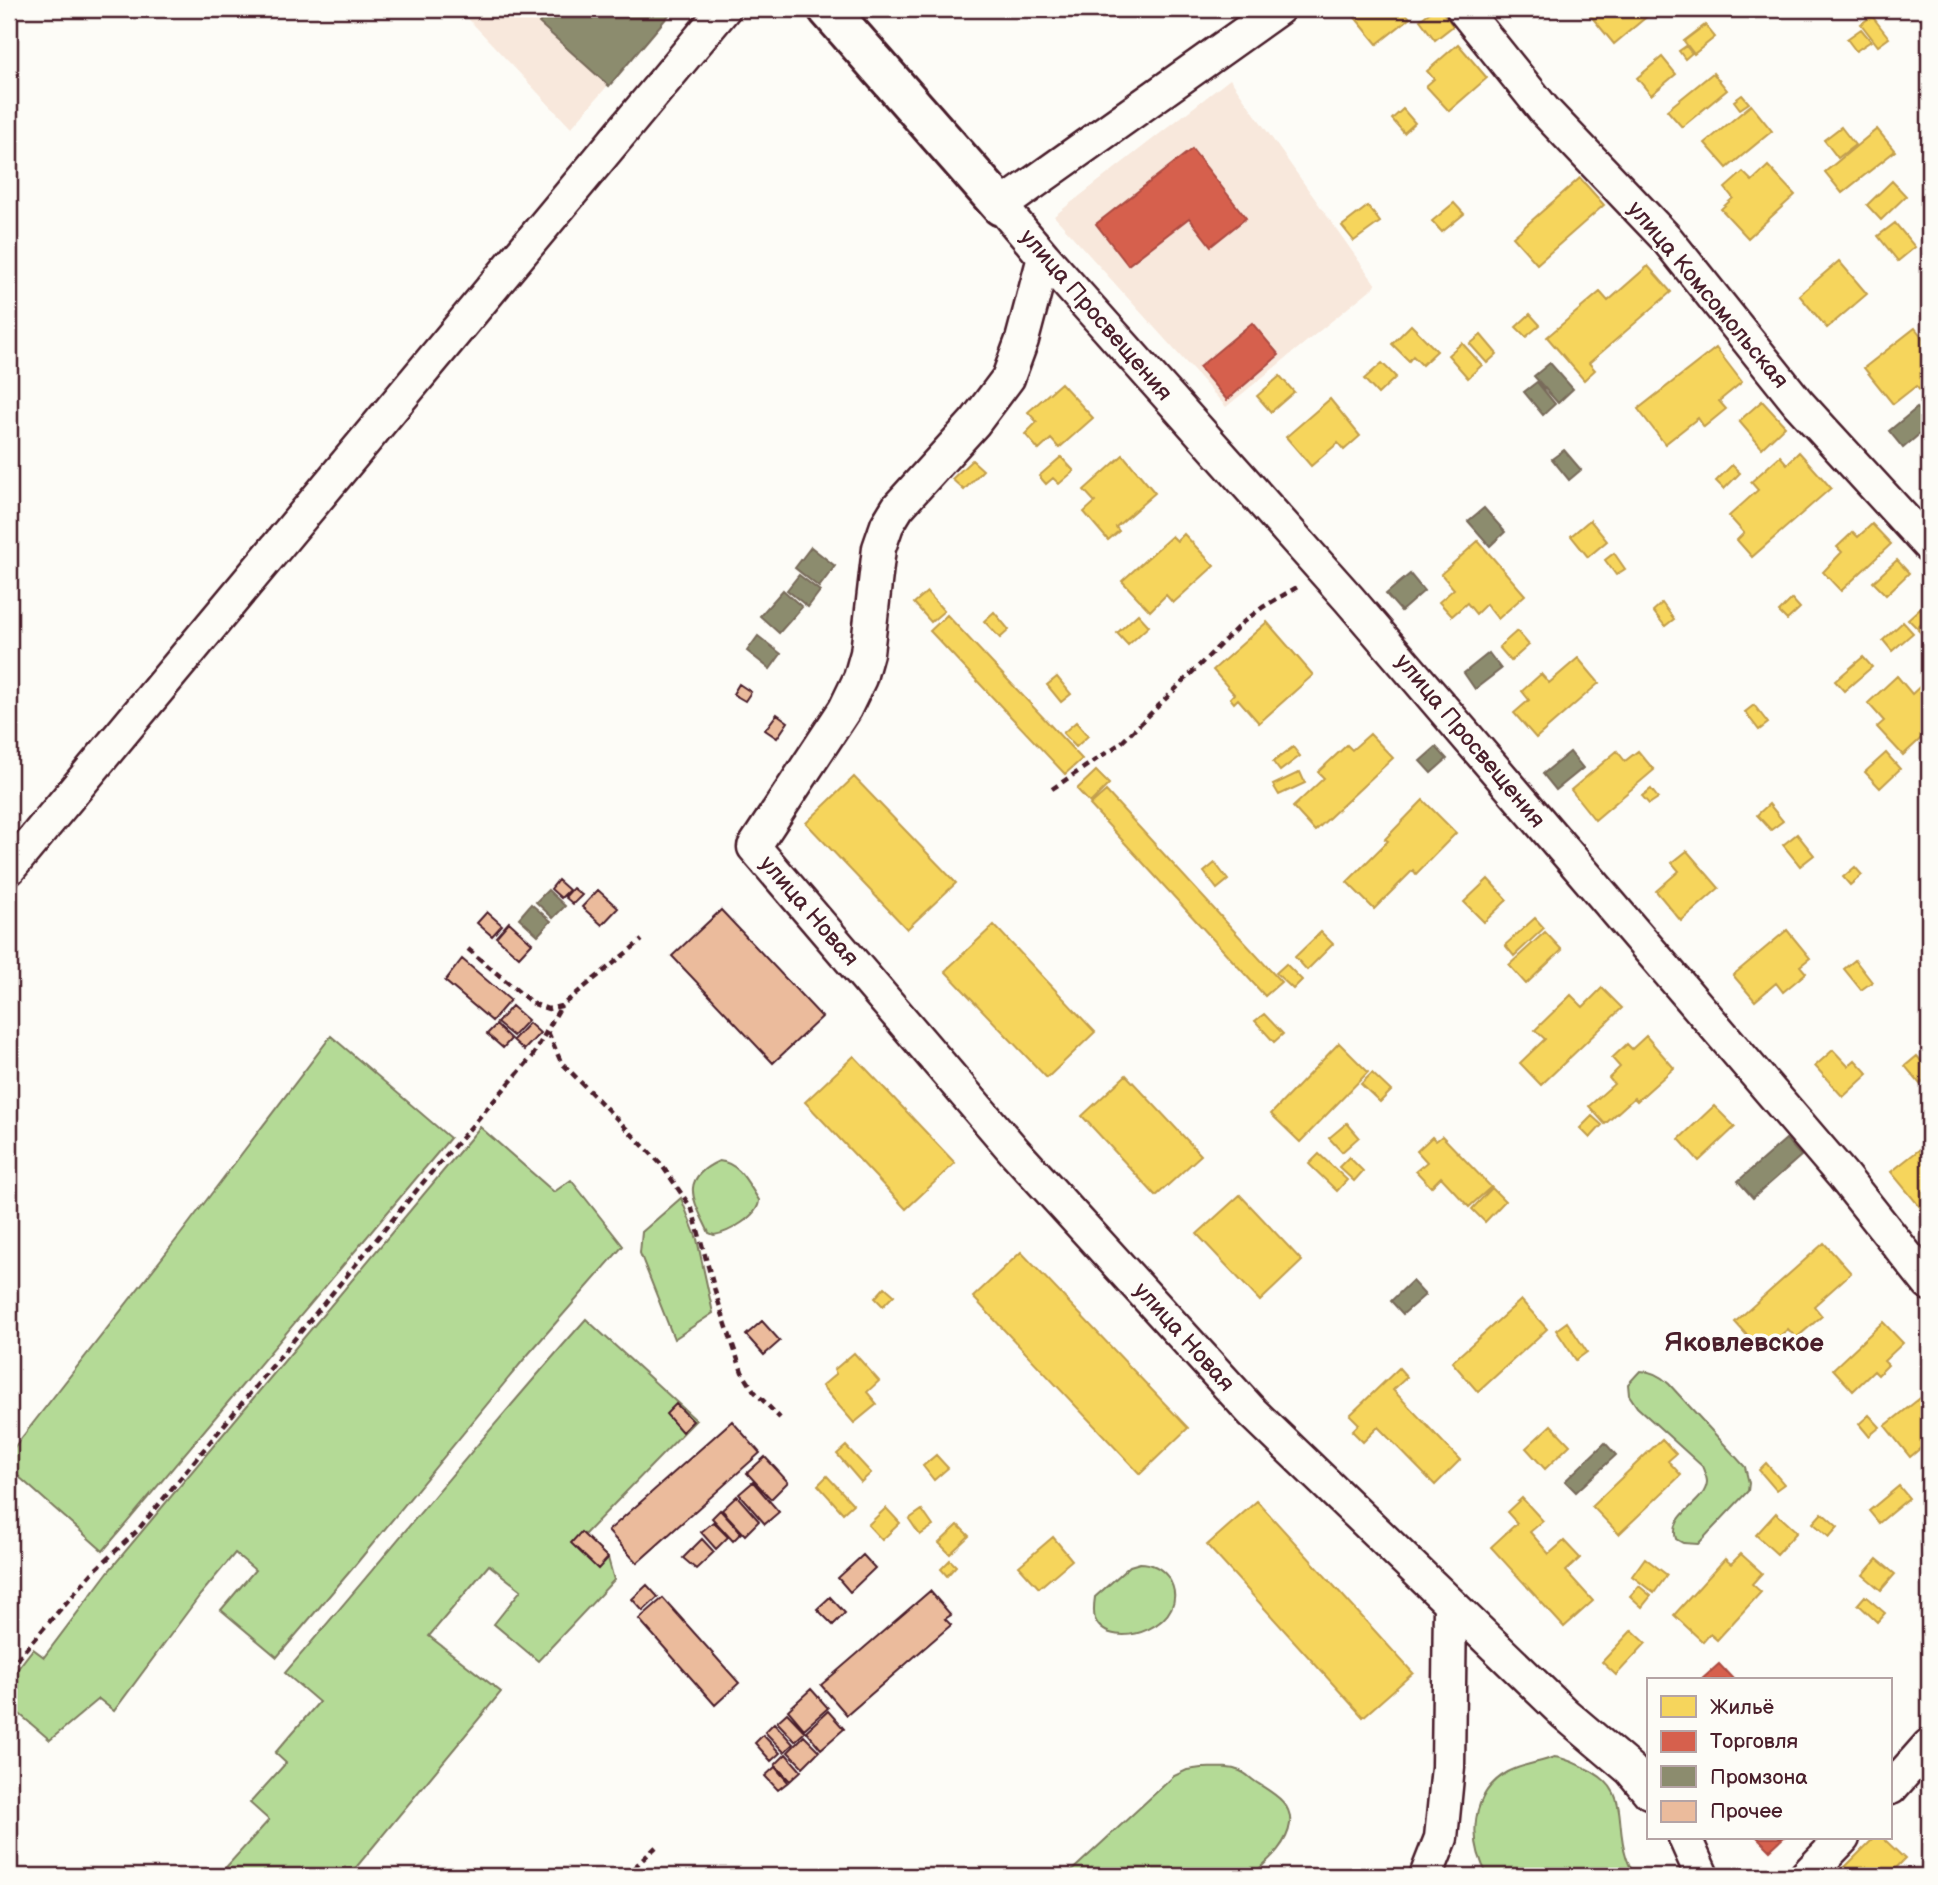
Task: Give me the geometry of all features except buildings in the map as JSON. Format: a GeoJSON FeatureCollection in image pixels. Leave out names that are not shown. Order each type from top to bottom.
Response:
{"type":"FeatureCollection","features":[{"type":"Feature","properties":{"kind":"street"},"geometry":{"type":"LineString","coordinates":[[9,869],[724,9]]}},
{"type":"Feature","properties":{"kind":"street"},"geometry":{"type":"LineString","coordinates":[[828,9],[1002,206],[1278,9]]}},
{"type":"Feature","properties":{"kind":"street","name":"улица Комсомольская"},"geometry":{"type":"LineString","coordinates":[[1463,9],[1544,110],[1666,238],[1798,403],[1929,546]]}},
{"type":"Feature","properties":{"kind":"street","name":"улица Просвещения"},"geometry":{"type":"LineString","coordinates":[[1002,206],[1044,257],[1325,572],[1844,1177],[1929,1284]]}},
{"type":"Feature","properties":{"kind":"street","name":"улица Новая"},"geometry":{"type":"LineString","coordinates":[[1044,257],[1022,340],[1007,378],[975,422],[898,507],[887,525],[879,548],[867,653],[860,678],[845,709],[754,847],[1016,1152],[1253,1413],[1565,1714],[1631,1770],[1647,1790]]}},
{"type":"Feature","properties":{"kind":"street"},"geometry":{"type":"LineString","coordinates":[[1426,1876],[1441,1838],[1448,1767],[1450,1603]]}},
{"type":"Feature","properties":{"kind":"street"},"geometry":{"type":"LineString","coordinates":[[1892,1787],[1929,1745]]}},
{"type":"Feature","properties":{"kind":"street"},"geometry":{"type":"LineString","coordinates":[[1686,1840],[1702,1876]]}},
{"type":"Feature","properties":{"kind":"street"},"geometry":{"type":"LineString","coordinates":[[1806,1876],[1841,1840]]}},
{"type":"Feature","properties":{"kind":"path"},"geometry":{"type":"LineString","coordinates":[[1052,789],[1121,743],[1242,623],[1263,607],[1325,572]]}},
{"type":"Feature","properties":{"kind":"path"},"geometry":{"type":"LineString","coordinates":[[9,1668],[93,1572],[137,1531],[404,1204],[532,1056],[561,1006],[642,940]]}},
{"type":"Feature","properties":{"kind":"path"},"geometry":{"type":"LineString","coordinates":[[468,949],[531,1003],[548,1009],[561,1006]]}},
{"type":"Feature","properties":{"kind":"path"},"geometry":{"type":"LineString","coordinates":[[548,1031],[561,1062],[661,1164],[687,1199],[742,1371],[754,1391],[780,1418]]}},
{"type":"Feature","properties":{"kind":"path"},"geometry":{"type":"LineString","coordinates":[[625,1876],[656,1847]]}},
{"type":"Feature","properties":{"kind":"shaded area"},"geometry":{"type":"Polygon","coordinates":[[[459,9],[674,9],[571,128],[459,9]]]}},
{"type":"Feature","properties":{"kind":"shaded area"},"geometry":{"type":"Polygon","coordinates":[[[1230,79],[1376,285],[1226,407],[1054,216],[1230,79]]]}},
{"type":"Feature","properties":{"kind":"green space"},"geometry":{"type":"Polygon","coordinates":[[[331,1036],[450,1138],[103,1551],[9,1468],[9,1454],[331,1036]]]}},
{"type":"Feature","properties":{"kind":"green space"},"geometry":{"type":"Polygon","coordinates":[[[480,1127],[554,1192],[571,1180],[623,1246],[525,1358],[277,1657],[221,1610],[255,1570],[235,1553],[200,1595],[114,1711],[99,1699],[50,1740],[9,1705],[9,1680],[33,1649],[44,1657],[108,1572],[480,1127]]]}},
{"type":"Feature","properties":{"kind":"green space"},"geometry":{"type":"Polygon","coordinates":[[[719,1161],[738,1170],[759,1200],[758,1206],[748,1218],[727,1231],[714,1235],[709,1233],[693,1192],[698,1176],[719,1161]]]}},
{"type":"Feature","properties":{"kind":"green space"},"geometry":{"type":"Polygon","coordinates":[[[681,1198],[697,1239],[713,1313],[674,1339],[640,1253],[642,1232],[681,1198]]]}},
{"type":"Feature","properties":{"kind":"green space"},"geometry":{"type":"Polygon","coordinates":[[[586,1319],[696,1420],[584,1535],[608,1558],[614,1580],[538,1661],[494,1624],[521,1590],[489,1565],[429,1636],[501,1692],[349,1876],[218,1876],[269,1820],[250,1803],[286,1763],[275,1753],[319,1702],[285,1673],[586,1319]]]}},
{"type":"Feature","properties":{"kind":"green space"},"geometry":{"type":"Polygon","coordinates":[[[1640,1371],[1652,1373],[1666,1381],[1745,1467],[1748,1491],[1698,1544],[1683,1543],[1676,1539],[1675,1530],[1677,1522],[1705,1490],[1706,1476],[1702,1466],[1637,1407],[1629,1395],[1628,1384],[1640,1371]]]}},
{"type":"Feature","properties":{"kind":"green space"},"geometry":{"type":"Polygon","coordinates":[[[1140,1563],[1156,1567],[1168,1577],[1174,1594],[1171,1608],[1162,1620],[1133,1634],[1117,1635],[1104,1630],[1095,1619],[1095,1597],[1130,1566],[1140,1563]]]}},
{"type":"Feature","properties":{"kind":"green space"},"geometry":{"type":"Polygon","coordinates":[[[1554,1757],[1585,1768],[1609,1785],[1615,1795],[1623,1842],[1634,1876],[1488,1876],[1477,1848],[1476,1833],[1476,1819],[1486,1792],[1508,1772],[1554,1757]]]}},
{"type":"Feature","properties":{"kind":"green space"},"geometry":{"type":"Polygon","coordinates":[[[1201,1768],[1226,1768],[1242,1772],[1278,1798],[1288,1809],[1290,1824],[1285,1839],[1275,1853],[1251,1876],[1066,1876],[1174,1776],[1201,1768]]]}},
{"type":"Feature","properties":{"kind":"district","name":"Яковлевское"},"geometry":{"type":"Point","coordinates":[1744,1343]}}]}
